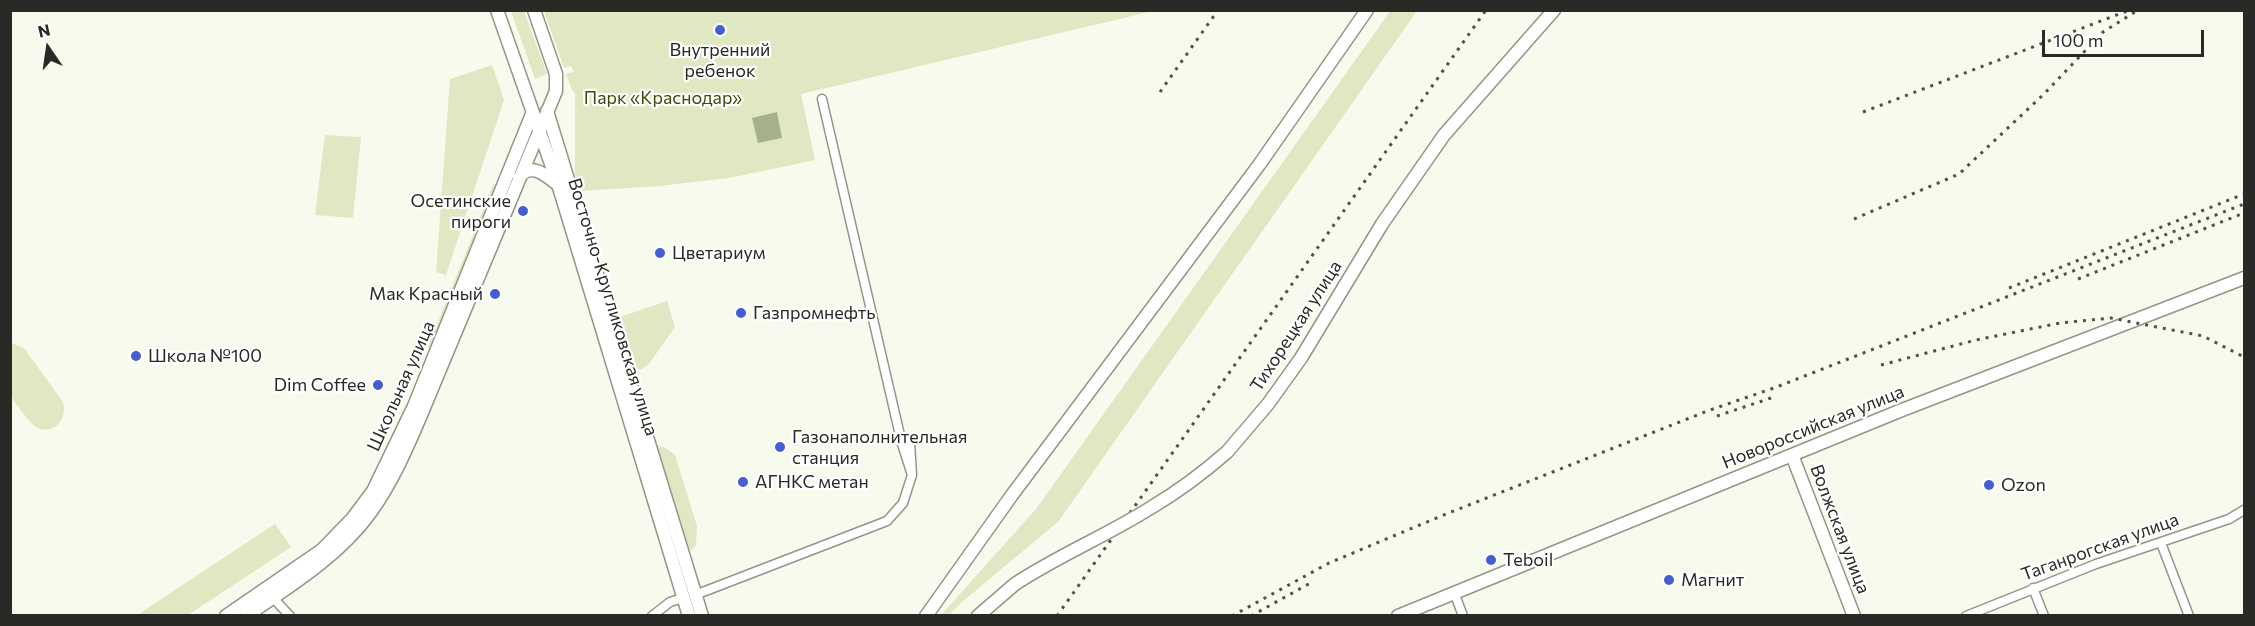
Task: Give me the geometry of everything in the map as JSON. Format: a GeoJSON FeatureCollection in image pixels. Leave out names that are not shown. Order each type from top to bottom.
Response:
{"type":"FeatureCollection","features":[{"type":"Feature","properties":{"kind":"main road","name":"Восточно-Кругликовская улица"},"geometry":{"type":"LineString","coordinates":[[496,10],[558,184],[689,596],[702,615]]}},
{"type":"Feature","properties":{"kind":"main road"},"geometry":{"type":"LineString","coordinates":[[534,10],[556,74],[556,91],[547,111]]}},
{"type":"Feature","properties":{"kind":"main road"},"geometry":{"type":"LineString","coordinates":[[926,615],[1012,495],[1258,165],[1367,10]]}},
{"type":"Feature","properties":{"kind":"main road","name":"Тихорецкая улица"},"geometry":{"type":"LineString","coordinates":[[978,615],[1015,584],[1034,572],[1151,508],[1192,482],[1227,452],[1268,404],[1301,358],[1382,224],[1444,135],[1554,10]]}},
{"type":"Feature","properties":{"kind":"main road","name":"Восточно-Кругликовская улица"},"geometry":{"type":"LineString","coordinates":[[547,111],[689,596],[689,615]]}},
{"type":"Feature","properties":{"kind":"main road","name":"Школьная улица"},"geometry":{"type":"LineString","coordinates":[[246,615],[273,598],[336,550],[369,515],[381,497],[419,421],[547,111]]}},
{"type":"Feature","properties":{"kind":"main road","name":"Школьная улица"},"geometry":{"type":"LineString","coordinates":[[226,615],[322,550],[352,519],[373,491],[414,406],[532,114]]}},
{"type":"Feature","properties":{"kind":"main road"},"geometry":{"type":"LineString","coordinates":[[518,179],[528,170],[537,170],[558,184]]}},
{"type":"Feature","properties":{"kind":"main road","name":"Новороссийская улица"},"geometry":{"type":"LineString","coordinates":[[1398,615],[1902,410],[2244,278]]}},
{"type":"Feature","properties":{"kind":"main road","name":"Волжская улица"},"geometry":{"type":"LineString","coordinates":[[1792,455],[1854,615]]}},
{"type":"Feature","properties":{"kind":"street"},"geometry":{"type":"LineString","coordinates":[[822,99],[902,444],[912,475]]}},
{"type":"Feature","properties":{"kind":"street"},"geometry":{"type":"LineString","coordinates":[[652,615],[670,602],[887,521],[903,502],[912,475],[910,442]]}},
{"type":"Feature","properties":{"kind":"street","name":"Таганрогская улица"},"geometry":{"type":"LineString","coordinates":[[1966,615],[2033,588],[2229,519],[2244,510]]}},
{"type":"Feature","properties":{"kind":"street"},"geometry":{"type":"LineString","coordinates":[[2161,543],[2189,615]]}},
{"type":"Feature","properties":{"kind":"street"},"geometry":{"type":"LineString","coordinates":[[2033,588],[2044,615]]}},
{"type":"Feature","properties":{"kind":"street"},"geometry":{"type":"LineString","coordinates":[[1454,592],[1463,615]]}},
{"type":"Feature","properties":{"kind":"street"},"geometry":{"type":"LineString","coordinates":[[273,598],[290,615]]}},
{"type":"Feature","properties":{"kind":"green space"},"geometry":{"type":"Polygon","coordinates":[[[1391,10],[1417,11],[1058,522],[949,615],[941,615],[1036,509],[1391,10]]]}},
{"type":"Feature","properties":{"kind":"green space"},"geometry":{"type":"Polygon","coordinates":[[[511,11],[524,11],[547,74],[535,79],[511,11]]]}},
{"type":"Feature","properties":{"kind":"green space","name":"Парк «Краснодар»"},"geometry":{"type":"Polygon","coordinates":[[[544,11],[1150,11],[801,94],[815,160],[729,178],[659,186],[582,191],[575,174],[575,93],[566,74],[574,72],[571,66],[564,68],[544,11]]]}},
{"type":"Feature","properties":{"kind":"green space"},"geometry":{"type":"Polygon","coordinates":[[[492,65],[504,100],[446,275],[436,272],[450,79],[492,65]]]}},
{"type":"Feature","properties":{"kind":"green space"},"geometry":{"type":"Polygon","coordinates":[[[325,135],[361,137],[353,218],[315,215],[325,135]]]}},
{"type":"Feature","properties":{"kind":"green space"},"geometry":{"type":"Polygon","coordinates":[[[493,185],[497,186],[432,348],[428,347],[493,185]]]}},
{"type":"Feature","properties":{"kind":"green space"},"geometry":{"type":"Polygon","coordinates":[[[667,301],[675,327],[649,364],[640,370],[637,368],[620,317],[667,301]]]}},
{"type":"Feature","properties":{"kind":"green space"},"geometry":{"type":"Polygon","coordinates":[[[11,343],[24,348],[63,402],[64,414],[59,424],[54,427],[43,430],[37,428],[12,398],[10,391],[11,343]]]}},
{"type":"Feature","properties":{"kind":"green space"},"geometry":{"type":"Polygon","coordinates":[[[657,446],[664,447],[675,455],[697,526],[696,545],[692,550],[689,549],[657,446]]]}},
{"type":"Feature","properties":{"kind":"green space"},"geometry":{"type":"Polygon","coordinates":[[[275,524],[291,547],[188,615],[137,615],[275,524]]]}},
{"type":"Feature","properties":{"kind":"shaded area"},"geometry":{"type":"Polygon","coordinates":[[[777,112],[782,138],[758,143],[752,118],[777,112]]]}},
{"type":"Feature","properties":{"kind":"railway"},"geometry":{"type":"LineString","coordinates":[[1160,92],[1218,10]]}},
{"type":"Feature","properties":{"kind":"railway"},"geometry":{"type":"LineString","coordinates":[[1057,616],[1486,10]]}},
{"type":"Feature","properties":{"kind":"railway"},"geometry":{"type":"LineString","coordinates":[[1854,219],[1959,174],[2044,94],[2103,32],[2138,10]]}},
{"type":"Feature","properties":{"kind":"railway"},"geometry":{"type":"LineString","coordinates":[[1863,112],[2127,11]]}},
{"type":"Feature","properties":{"kind":"railway"},"geometry":{"type":"LineString","coordinates":[[2009,288],[2244,194]]}},
{"type":"Feature","properties":{"kind":"railway"},"geometry":{"type":"LineString","coordinates":[[1232,616],[1329,563],[1446,514],[2244,204]]}},
{"type":"Feature","properties":{"kind":"railway"},"geometry":{"type":"LineString","coordinates":[[2078,279],[2244,213]]}},
{"type":"Feature","properties":{"kind":"railway"},"geometry":{"type":"LineString","coordinates":[[1881,365],[1976,340],[2060,323],[2111,318],[2203,336],[2244,357]]}},
{"type":"Feature","properties":{"kind":"railway"},"geometry":{"type":"LineString","coordinates":[[1717,416],[1774,397]]}},
{"type":"Feature","properties":{"kind":"railway"},"geometry":{"type":"LineString","coordinates":[[1251,616],[1314,581]]}},
{"type":"Feature","properties":{"kind":"place","name":"Внутренний ребенок"},"geometry":{"type":"Point","coordinates":[720,30]}},
{"type":"Feature","properties":{"kind":"place","name":"Осетинские пироги"},"geometry":{"type":"Point","coordinates":[523,211]}},
{"type":"Feature","properties":{"kind":"place","name":"Цветариум"},"geometry":{"type":"Point","coordinates":[660,253]}},
{"type":"Feature","properties":{"kind":"place","name":"Мак Красный"},"geometry":{"type":"Point","coordinates":[495,294]}},
{"type":"Feature","properties":{"kind":"place","name":"Газпромнефть"},"geometry":{"type":"Point","coordinates":[741,313]}},
{"type":"Feature","properties":{"kind":"place","name":"Школа №100"},"geometry":{"type":"Point","coordinates":[136,356]}},
{"type":"Feature","properties":{"kind":"place","name":"Dim Coffee"},"geometry":{"type":"Point","coordinates":[378,385]}},
{"type":"Feature","properties":{"kind":"place","name":"Газонаполнительная станция"},"geometry":{"type":"Point","coordinates":[780,447]}},
{"type":"Feature","properties":{"kind":"place","name":"АГНКС метан"},"geometry":{"type":"Point","coordinates":[743,482]}},
{"type":"Feature","properties":{"kind":"place","name":"Ozon"},"geometry":{"type":"Point","coordinates":[1989,485]}},
{"type":"Feature","properties":{"kind":"place","name":"Teboil"},"geometry":{"type":"Point","coordinates":[1491,560]}},
{"type":"Feature","properties":{"kind":"place","name":"Магнит"},"geometry":{"type":"Point","coordinates":[1669,580]}}]}
